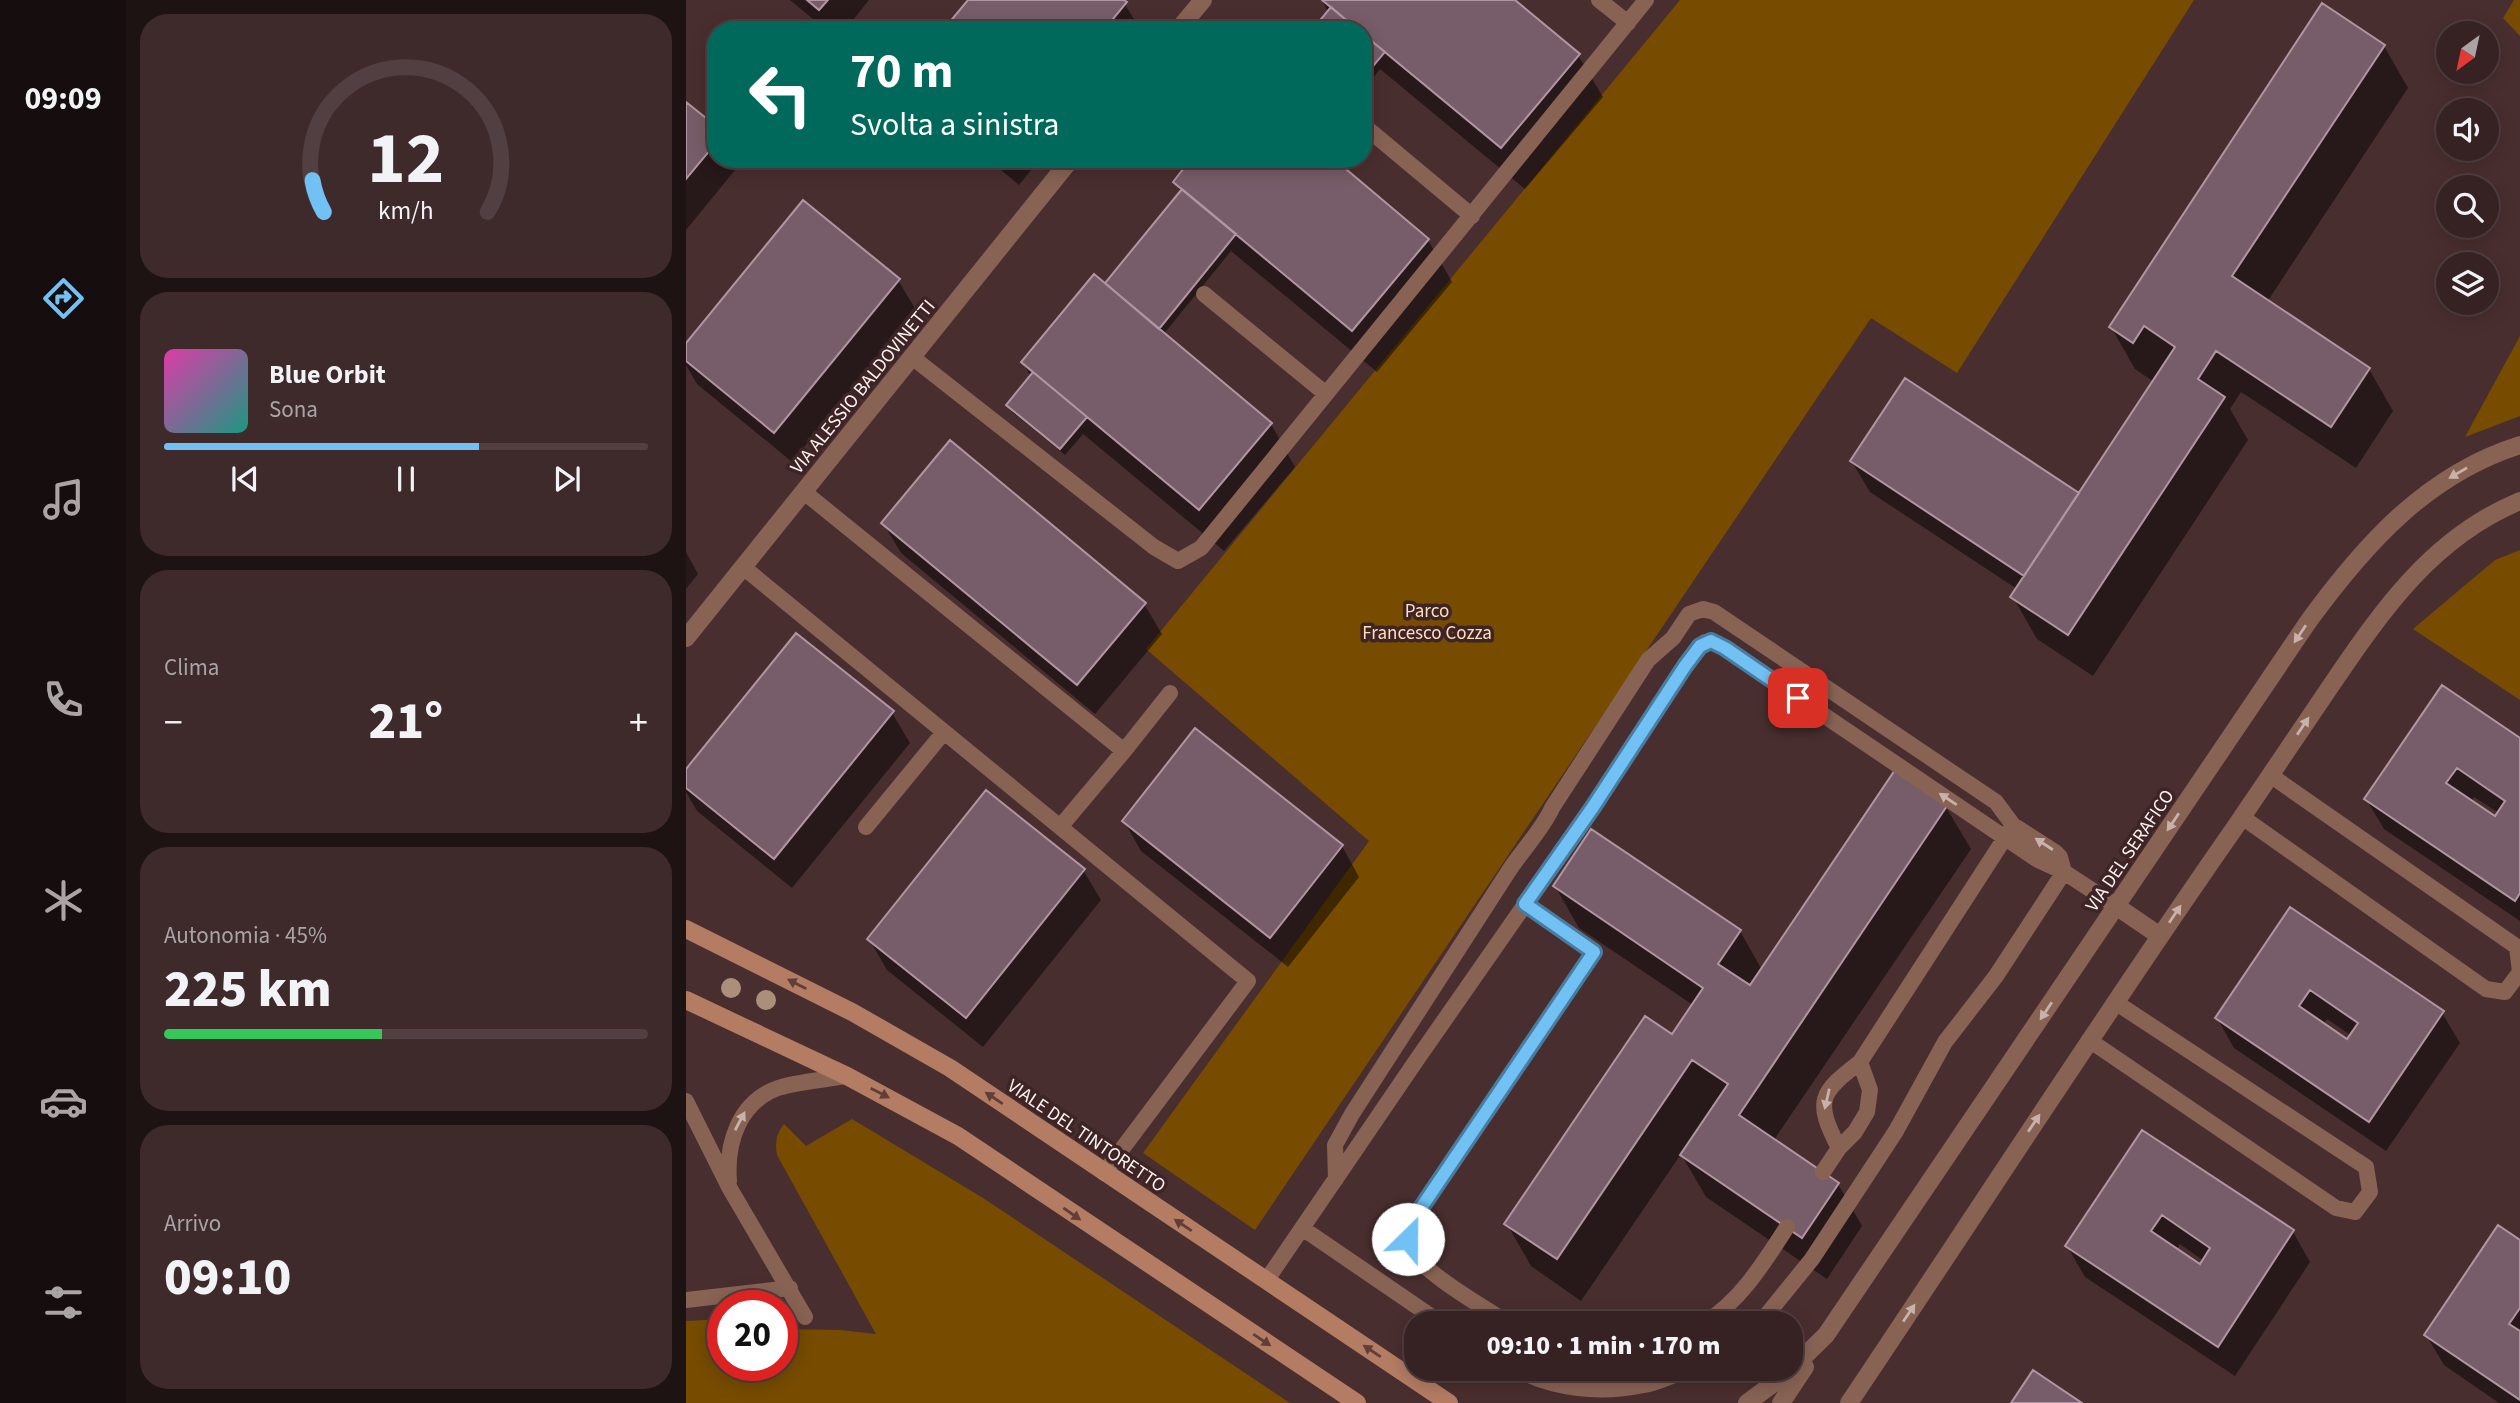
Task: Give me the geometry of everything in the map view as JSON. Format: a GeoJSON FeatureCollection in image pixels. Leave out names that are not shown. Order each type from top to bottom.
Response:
{"type":"FeatureCollection","features":[{"type":"Feature","properties":{"kind":"main road","name":"VIALE DEL TINTORETTO"},"geometry":{"type":"LineString","coordinates":[[686,929],[831,1001],[923,1052],[1032,1122],[1449,1403]]}},
{"type":"Feature","properties":{"kind":"main road"},"geometry":{"type":"LineString","coordinates":[[686,1000],[848,1076],[958,1136],[1357,1403]]}},
{"type":"Feature","properties":{"kind":"street"},"geometry":{"type":"LineString","coordinates":[[1186,21],[1203,0]]}},
{"type":"Feature","properties":{"kind":"street","name":"VIA ALESSIO BALDOVINETTI"},"geometry":{"type":"LineString","coordinates":[[686,638],[1064,168]]}},
{"type":"Feature","properties":{"kind":"street","name":"VIA DEL SERAFICO"},"geometry":{"type":"LineString","coordinates":[[1780,1403],[2308,621],[2365,549],[2403,512],[2449,478],[2477,462],[2520,445]]}},
{"type":"Feature","properties":{"kind":"street"},"geometry":{"type":"LineString","coordinates":[[1849,1403],[2115,1002],[2370,628],[2446,544],[2475,523],[2520,500]]}},
{"type":"Feature","properties":{"kind":"street"},"geometry":{"type":"LineString","coordinates":[[2116,906],[2160,936]]}},
{"type":"Feature","properties":{"kind":"street","name":"VIA DEL SERAFICO"},"geometry":{"type":"LineString","coordinates":[[1747,1403],[1786,1374],[1826,1335]]}},
{"type":"Feature","properties":{"kind":"street"},"geometry":{"type":"LineString","coordinates":[[1859,1403],[1871,1370]]}},
{"type":"Feature","properties":{"kind":"lane"},"geometry":{"type":"LineString","coordinates":[[1599,0],[1628,23]]}},
{"type":"Feature","properties":{"kind":"lane"},"geometry":{"type":"LineString","coordinates":[[912,357],[1154,547],[1178,561],[1201,548],[1646,0]]}},
{"type":"Feature","properties":{"kind":"lane"},"geometry":{"type":"LineString","coordinates":[[1372,133],[1472,216]]}},
{"type":"Feature","properties":{"kind":"lane"},"geometry":{"type":"LineString","coordinates":[[1204,293],[1326,394]]}},
{"type":"Feature","properties":{"kind":"lane"},"geometry":{"type":"LineString","coordinates":[[804,492],[1124,751]]}},
{"type":"Feature","properties":{"kind":"lane"},"geometry":{"type":"LineString","coordinates":[[743,567],[1248,981],[1104,1173]]}},
{"type":"Feature","properties":{"kind":"lane"},"geometry":{"type":"LineString","coordinates":[[1336,1179],[1335,1145],[1373,1079],[1510,869],[1535,833],[1547,821],[1552,808],[1648,660],[1673,638],[1689,614],[1703,609],[1714,612],[1996,802],[2009,831]]}},
{"type":"Feature","properties":{"kind":"lane"},"geometry":{"type":"LineString","coordinates":[[1266,1281],[1593,807],[1685,666],[1705,642],[1717,643],[1853,735],[2009,831],[2055,852],[2060,857],[2064,872],[2116,906]]}},
{"type":"Feature","properties":{"kind":"lane"},"geometry":{"type":"LineString","coordinates":[[1060,827],[1170,693]]}},
{"type":"Feature","properties":{"kind":"lane"},"geometry":{"type":"LineString","coordinates":[[866,827],[944,732]]}},
{"type":"Feature","properties":{"kind":"lane"},"geometry":{"type":"LineString","coordinates":[[2242,817],[2486,989],[2505,992],[2520,972],[2517,947],[2270,775]]}},
{"type":"Feature","properties":{"kind":"lane"},"geometry":{"type":"LineString","coordinates":[[1839,1148],[1827,1126],[1823,1104],[1831,1084],[1860,1062],[2009,831]]}},
{"type":"Feature","properties":{"kind":"lane"},"geometry":{"type":"LineString","coordinates":[[1770,1311],[1812,1259],[1896,1131],[1945,1042],[1996,976],[2064,872]]}},
{"type":"Feature","properties":{"kind":"lane"},"geometry":{"type":"LineString","coordinates":[[1490,1311],[1430,1270],[1417,1258],[1408,1239],[1411,1225],[1419,1211],[1594,952],[1525,904]]}},
{"type":"Feature","properties":{"kind":"lane"},"geometry":{"type":"LineString","coordinates":[[2090,1040],[2336,1208],[2355,1212],[2370,1192],[2366,1167],[2115,1002]]}},
{"type":"Feature","properties":{"kind":"lane"},"geometry":{"type":"LineString","coordinates":[[1823,1172],[1839,1148],[1855,1132],[1867,1112],[1870,1090],[1860,1062]]}},
{"type":"Feature","properties":{"kind":"lane"},"geometry":{"type":"LineString","coordinates":[[730,1187],[728,1169],[731,1143],[739,1121],[752,1103],[776,1089],[848,1076]]}},
{"type":"Feature","properties":{"kind":"lane"},"geometry":{"type":"LineString","coordinates":[[686,1101],[730,1187],[805,1317]]}},
{"type":"Feature","properties":{"kind":"lane"},"geometry":{"type":"LineString","coordinates":[[1303,1227],[1424,1311]]}},
{"type":"Feature","properties":{"kind":"lane"},"geometry":{"type":"LineString","coordinates":[[1719,1311],[1749,1280],[1787,1227]]}},
{"type":"Feature","properties":{"kind":"lane"},"geometry":{"type":"LineString","coordinates":[[686,1300],[790,1288]]}},
{"type":"Feature","properties":{"kind":"lane"},"geometry":{"type":"LineString","coordinates":[[1547,1381],[1562,1387],[1601,1390],[1646,1385],[1657,1381]]}},
{"type":"Feature","properties":{"kind":"green space","name":"Parco Francesco Cozza"},"geometry":{"type":"Polygon","coordinates":[[[1680,0],[2194,0],[1957,373],[1871,318],[1255,1230],[1143,1153],[1369,841],[1146,649],[1680,0]]]}},
{"type":"Feature","properties":{"kind":"green space"},"geometry":{"type":"Polygon","coordinates":[[[2514,0],[2520,0],[2520,36],[2503,18],[2514,0]]]}},
{"type":"Feature","properties":{"kind":"green space"},"geometry":{"type":"Polygon","coordinates":[[[2520,336],[2520,416],[2465,437],[2520,336]]]}},
{"type":"Feature","properties":{"kind":"green space"},"geometry":{"type":"Polygon","coordinates":[[[2520,550],[2520,700],[2413,629],[2495,560],[2520,550]]]}},
{"type":"Feature","properties":{"kind":"green space"},"geometry":{"type":"Polygon","coordinates":[[[852,1119],[983,1198],[1290,1403],[686,1403],[686,1321],[707,1320],[707,1381],[798,1381],[798,1329],[876,1334],[777,1155],[776,1143],[784,1124],[806,1146],[852,1119]]]}},
{"type":"Feature","properties":{"kind":"building"},"geometry":{"type":"Polygon","coordinates":[[[807,0],[828,0],[819,10],[807,0]]]}},
{"type":"Feature","properties":{"kind":"building"},"geometry":{"type":"Polygon","coordinates":[[[968,0],[1127,2],[1111,21],[950,21],[968,0]]]}},
{"type":"Feature","properties":{"kind":"building"},"geometry":{"type":"Polygon","coordinates":[[[1322,0],[1515,0],[1580,54],[1501,148],[1372,41],[1372,21],[1347,21],[1322,0]]]}},
{"type":"Feature","properties":{"kind":"building"},"geometry":{"type":"Polygon","coordinates":[[[2322,3],[2385,45],[2232,276],[2370,368],[2331,427],[2216,351],[2198,379],[2225,397],[2068,635],[2010,597],[2175,347],[2144,326],[2133,343],[2109,327],[2322,3]]]}},
{"type":"Feature","properties":{"kind":"building"},"geometry":{"type":"Polygon","coordinates":[[[1331,7],[1347,21],[1319,21],[1331,7]]]}},
{"type":"Feature","properties":{"kind":"building"},"geometry":{"type":"Polygon","coordinates":[[[1372,41],[1385,52],[1372,67],[1372,41]]]}},
{"type":"Feature","properties":{"kind":"building"},"geometry":{"type":"Polygon","coordinates":[[[686,102],[707,119],[707,154],[686,179],[686,102]]]}},
{"type":"Feature","properties":{"kind":"building"},"geometry":{"type":"Polygon","coordinates":[[[1184,168],[1345,168],[1429,239],[1352,331],[1173,182],[1184,168]]]}},
{"type":"Feature","properties":{"kind":"building"},"geometry":{"type":"Polygon","coordinates":[[[1182,189],[1236,234],[1159,329],[1105,283],[1182,189]]]}},
{"type":"Feature","properties":{"kind":"building"},"geometry":{"type":"Polygon","coordinates":[[[803,200],[900,279],[774,433],[686,361],[686,343],[803,200]]]}},
{"type":"Feature","properties":{"kind":"building"},"geometry":{"type":"Polygon","coordinates":[[[1094,274],[1272,423],[1199,510],[1021,362],[1094,274]]]}},
{"type":"Feature","properties":{"kind":"building"},"geometry":{"type":"Polygon","coordinates":[[[1033,372],[1087,417],[1060,449],[1006,405],[1033,372]]]}},
{"type":"Feature","properties":{"kind":"building"},"geometry":{"type":"Polygon","coordinates":[[[1905,378],[2079,493],[2024,576],[1850,461],[1905,378]]]}},
{"type":"Feature","properties":{"kind":"building"},"geometry":{"type":"Polygon","coordinates":[[[950,440],[1146,603],[1077,685],[881,523],[950,440]]]}},
{"type":"Feature","properties":{"kind":"building"},"geometry":{"type":"Polygon","coordinates":[[[796,633],[894,711],[774,859],[686,788],[686,769],[796,633]]]}},
{"type":"Feature","properties":{"kind":"building"},"geometry":{"type":"Polygon","coordinates":[[[2442,685],[2520,738],[2520,893],[2515,901],[2364,799],[2442,685]],[[2457,768],[2446,783],[2495,816],[2505,801],[2457,768]]]}},
{"type":"Feature","properties":{"kind":"building"},"geometry":{"type":"Polygon","coordinates":[[[1195,728],[1343,845],[1270,938],[1122,821],[1195,728]]]}},
{"type":"Feature","properties":{"kind":"building"},"geometry":{"type":"Polygon","coordinates":[[[1895,770],[1947,806],[1739,1115],[1839,1183],[1802,1238],[1680,1155],[1728,1084],[1692,1060],[1557,1259],[1504,1224],[1645,1016],[1672,1034],[1703,988],[1553,886],[1591,829],[1741,930],[1718,964],[1750,985],[1895,770]]]}},
{"type":"Feature","properties":{"kind":"building"},"geometry":{"type":"Polygon","coordinates":[[[986,790],[1085,869],[966,1018],[867,939],[986,790]]]}},
{"type":"Feature","properties":{"kind":"building"},"geometry":{"type":"Polygon","coordinates":[[[2290,907],[2444,1011],[2369,1122],[2215,1018],[2290,907]],[[2310,990],[2299,1006],[2347,1039],[2358,1023],[2310,990]]]}},
{"type":"Feature","properties":{"kind":"building"},"geometry":{"type":"Polygon","coordinates":[[[2142,1130],[2294,1230],[2218,1347],[2065,1246],[2142,1130]],[[2162,1215],[2151,1231],[2200,1264],[2210,1248],[2162,1215]]]}},
{"type":"Feature","properties":{"kind":"building"},"geometry":{"type":"Polygon","coordinates":[[[2498,1225],[2520,1240],[2520,1308],[2509,1324],[2520,1331],[2520,1400],[2424,1335],[2498,1225]]]}},
{"type":"Feature","properties":{"kind":"building"},"geometry":{"type":"Polygon","coordinates":[[[2033,1370],[2082,1403],[2011,1403],[2033,1370]]]}},
{"type":"Feature","properties":{"kind":"route"},"geometry":{"type":"LineString","coordinates":[[1408,1239],[1411,1225],[1419,1211],[1594,952],[1525,904],[1593,807],[1685,666],[1700,646],[1711,641],[1798,698]]}}]}
